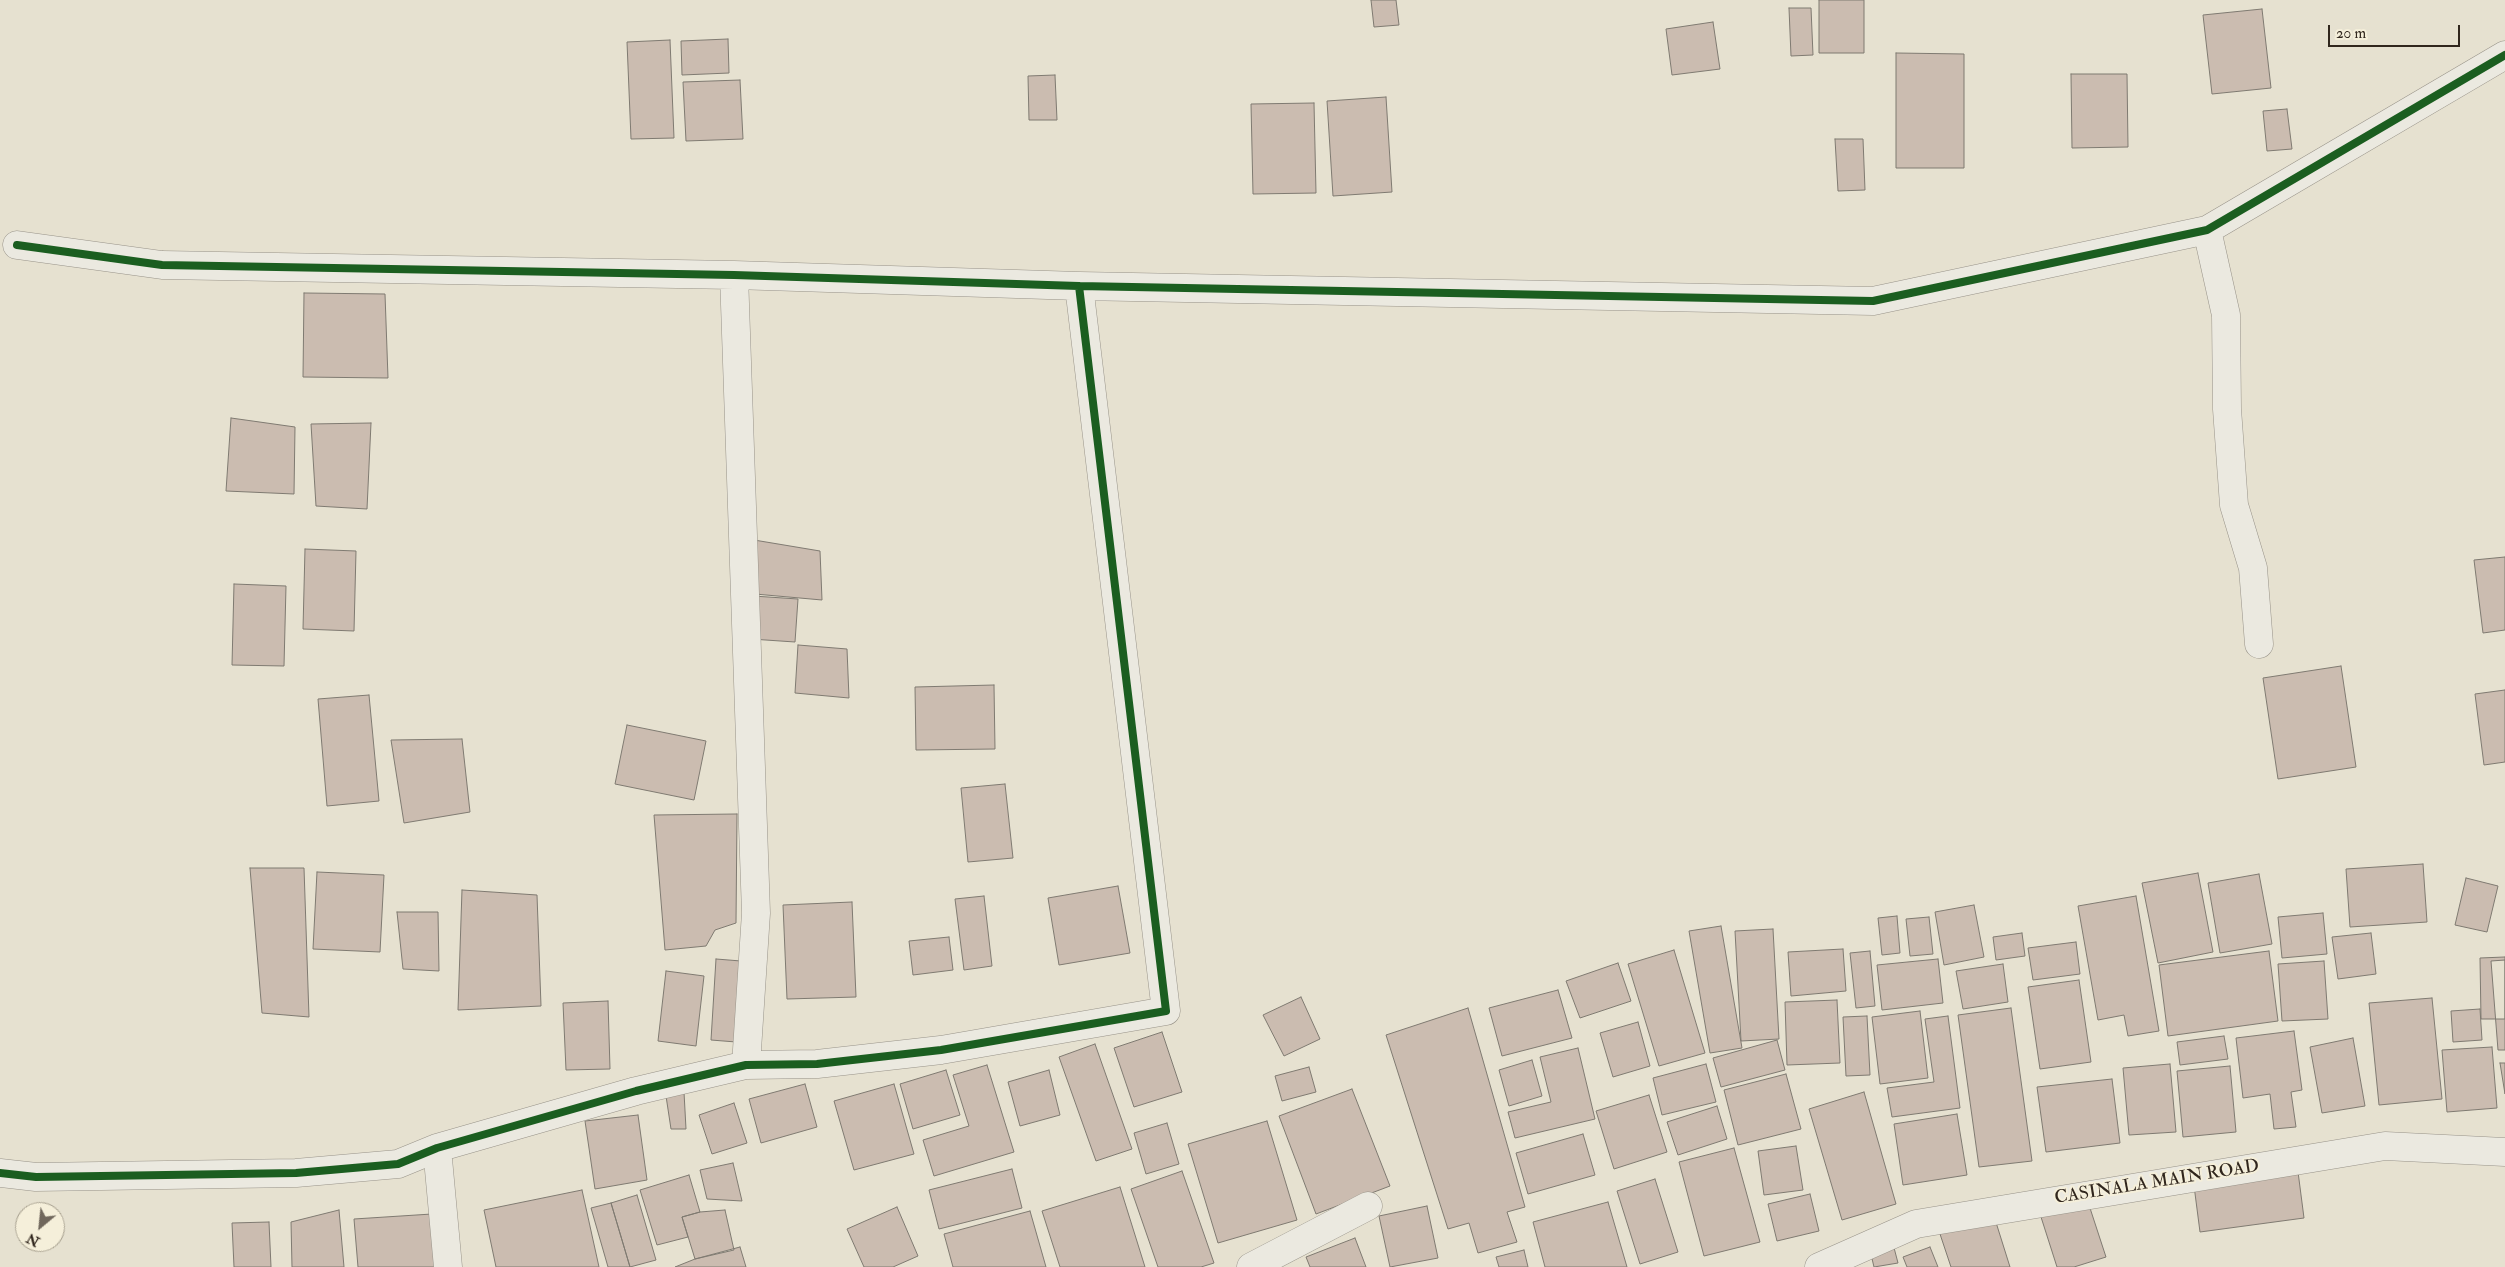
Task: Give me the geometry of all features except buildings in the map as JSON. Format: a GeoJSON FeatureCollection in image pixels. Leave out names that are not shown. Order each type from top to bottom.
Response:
{"type":"FeatureCollection","features":[{"type":"Feature","properties":{"kind":"street"},"geometry":{"type":"LineString","coordinates":[[17,245],[162,266],[734,275],[1079,286],[1873,301],[2206,230],[2505,55]]}},
{"type":"Feature","properties":{"kind":"street"},"geometry":{"type":"LineString","coordinates":[[2206,230],[2226,315],[2227,408],[2234,505],[2253,568],[2259,644]]}},
{"type":"Feature","properties":{"kind":"street"},"geometry":{"type":"LineString","coordinates":[[734,275],[756,913],[746,1066]]}},
{"type":"Feature","properties":{"kind":"street"},"geometry":{"type":"LineString","coordinates":[[0,1173],[36,1177],[296,1173],[398,1164],[437,1148],[636,1091],[746,1066],[817,1064],[941,1050],[1166,1011],[1079,286]]}},
{"type":"Feature","properties":{"kind":"street","name":"CASINALA MAIN ROAD"},"geometry":{"type":"LineString","coordinates":[[1819,1267],[1916,1224],[2004,1209],[2385,1146],[2505,1152]]}},
{"type":"Feature","properties":{"kind":"street"},"geometry":{"type":"LineString","coordinates":[[437,1148],[448,1267]]}},
{"type":"Feature","properties":{"kind":"street"},"geometry":{"type":"LineString","coordinates":[[1251,1267],[1368,1206]]}},
{"type":"Feature","properties":{"kind":"cycle path"},"geometry":{"type":"LineString","coordinates":[[17,245],[162,265],[734,275],[1079,286],[1873,301],[2207,230],[2505,55]]}},
{"type":"Feature","properties":{"kind":"cycle path"},"geometry":{"type":"LineString","coordinates":[[0,1173],[36,1177],[296,1173],[398,1164],[437,1148],[636,1091],[746,1065],[817,1064],[941,1050],[1166,1011],[1079,286]]}}]}
